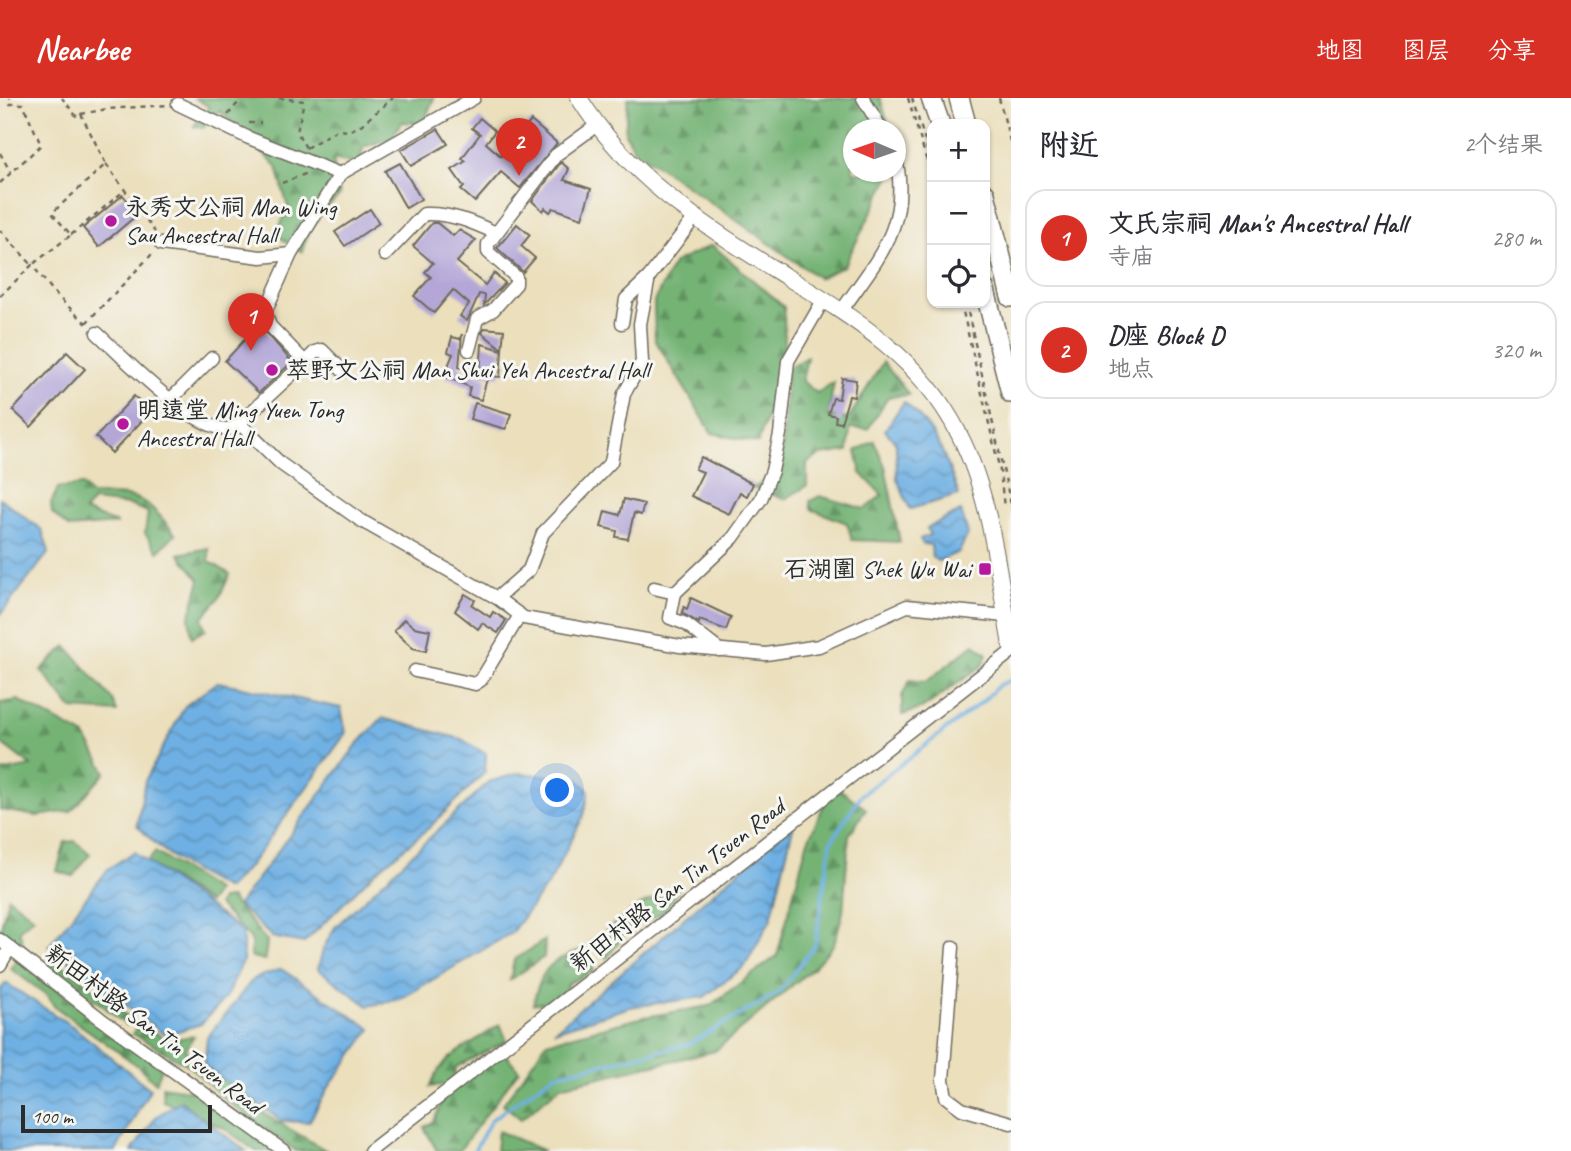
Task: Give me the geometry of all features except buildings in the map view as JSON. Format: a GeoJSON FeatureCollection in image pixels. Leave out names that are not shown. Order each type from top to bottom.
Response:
{"type":"FeatureCollection","features":[{"type":"Feature","properties":{"kind":"highway"},"geometry":{"type":"LineString","coordinates":[[931,98],[938,119]]}},
{"type":"Feature","properties":{"kind":"highway"},"geometry":{"type":"LineString","coordinates":[[958,98],[964,119]]}},
{"type":"Feature","properties":{"kind":"highway"},"geometry":{"type":"LineString","coordinates":[[990,214],[1011,297]]}},
{"type":"Feature","properties":{"kind":"highway"},"geometry":{"type":"LineString","coordinates":[[990,308],[1011,393]]}},
{"type":"Feature","properties":{"kind":"main road"},"geometry":{"type":"LineString","coordinates":[[579,98],[597,125],[644,177],[761,261],[842,310],[880,338],[912,367],[937,397],[959,433],[985,505],[1011,645]]}},
{"type":"Feature","properties":{"kind":"street"},"geometry":{"type":"LineString","coordinates":[[305,362],[266,319],[267,305],[290,254],[340,174],[474,98]]}},
{"type":"Feature","properties":{"kind":"street"},"geometry":{"type":"LineString","coordinates":[[863,98],[875,119]]}},
{"type":"Feature","properties":{"kind":"street"},"geometry":{"type":"LineString","coordinates":[[178,104],[249,138],[305,154],[340,174]]}},
{"type":"Feature","properties":{"kind":"street"},"geometry":{"type":"LineString","coordinates":[[469,350],[477,319],[493,310],[516,284],[516,277],[488,252],[488,244],[556,155],[597,125]]}},
{"type":"Feature","properties":{"kind":"street"},"geometry":{"type":"LineString","coordinates":[[842,310],[883,253],[895,226],[900,182]]}},
{"type":"Feature","properties":{"kind":"street"},"geometry":{"type":"LineString","coordinates":[[385,255],[424,214],[440,214],[468,220],[496,233]]}},
{"type":"Feature","properties":{"kind":"street"},"geometry":{"type":"LineString","coordinates":[[622,323],[626,299],[649,277],[696,216]]}},
{"type":"Feature","properties":{"kind":"street"},"geometry":{"type":"LineString","coordinates":[[161,244],[261,257],[290,254]]}},
{"type":"Feature","properties":{"kind":"street"},"geometry":{"type":"LineString","coordinates":[[497,598],[529,570],[543,533],[611,462],[625,394],[642,362],[640,324],[649,277]]}},
{"type":"Feature","properties":{"kind":"street"},"geometry":{"type":"LineString","coordinates":[[719,650],[686,624],[670,618],[675,593],[733,538],[761,499],[772,471],[780,434],[788,361],[824,299]]}},
{"type":"Feature","properties":{"kind":"street"},"geometry":{"type":"LineString","coordinates":[[97,333],[169,401],[221,429],[230,429],[239,423],[315,352],[322,350],[343,371]]}},
{"type":"Feature","properties":{"kind":"street"},"geometry":{"type":"LineString","coordinates":[[169,401],[212,358]]}},
{"type":"Feature","properties":{"kind":"street"},"geometry":{"type":"LineString","coordinates":[[239,423],[281,464],[360,520],[497,598],[520,615],[579,630],[766,654],[802,651],[907,606],[1005,615]]}},
{"type":"Feature","properties":{"kind":"street"},"geometry":{"type":"LineString","coordinates":[[654,588],[675,593]]}},
{"type":"Feature","properties":{"kind":"street"},"geometry":{"type":"LineString","coordinates":[[415,671],[475,684],[481,680],[520,615]]}},
{"type":"Feature","properties":{"kind":"street","name":"新田村路 San Tin Tsuen Road"},"geometry":{"type":"LineString","coordinates":[[370,1151],[1011,652]]}},
{"type":"Feature","properties":{"kind":"street"},"geometry":{"type":"LineString","coordinates":[[0,965],[5,944]]}},
{"type":"Feature","properties":{"kind":"street","name":"新田村路 San Tin Tsuen Road"},"geometry":{"type":"LineString","coordinates":[[5,944],[101,1019],[284,1151]]}},
{"type":"Feature","properties":{"kind":"street"},"geometry":{"type":"LineString","coordinates":[[953,947],[943,1080],[946,1097],[962,1108],[1011,1122]]}},
{"type":"Feature","properties":{"kind":"path"},"geometry":{"type":"LineString","coordinates":[[0,183],[41,145],[23,104],[9,104],[10,98]]}},
{"type":"Feature","properties":{"kind":"path"},"geometry":{"type":"LineString","coordinates":[[62,98],[77,117],[107,109],[155,107]]}},
{"type":"Feature","properties":{"kind":"path"},"geometry":{"type":"LineString","coordinates":[[221,123],[242,98]]}},
{"type":"Feature","properties":{"kind":"path"},"geometry":{"type":"LineString","coordinates":[[279,98],[304,101],[310,98]]}},
{"type":"Feature","properties":{"kind":"path"},"geometry":{"type":"LineString","coordinates":[[305,154],[337,130],[349,131],[361,125],[393,98]]}},
{"type":"Feature","properties":{"kind":"path"},"geometry":{"type":"LineString","coordinates":[[910,98],[927,149]]}},
{"type":"Feature","properties":{"kind":"path"},"geometry":{"type":"LineString","coordinates":[[910,98],[927,160]]}},
{"type":"Feature","properties":{"kind":"path"},"geometry":{"type":"LineString","coordinates":[[999,98],[1011,145]]}},
{"type":"Feature","properties":{"kind":"path"},"geometry":{"type":"LineString","coordinates":[[282,183],[306,174],[305,154],[297,132],[304,101]]}},
{"type":"Feature","properties":{"kind":"path"},"geometry":{"type":"LineString","coordinates":[[81,114],[106,164],[161,244],[86,323]]}},
{"type":"Feature","properties":{"kind":"path"},"geometry":{"type":"LineString","coordinates":[[0,153],[11,173]]}},
{"type":"Feature","properties":{"kind":"path"},"geometry":{"type":"LineString","coordinates":[[71,235],[52,212],[106,164]]}},
{"type":"Feature","properties":{"kind":"path"},"geometry":{"type":"LineString","coordinates":[[0,296],[32,265],[125,190]]}},
{"type":"Feature","properties":{"kind":"path"},"geometry":{"type":"LineString","coordinates":[[0,230],[58,297],[97,333]]}},
{"type":"Feature","properties":{"kind":"path"},"geometry":{"type":"LineString","coordinates":[[965,308],[1011,505]]}},
{"type":"Feature","properties":{"kind":"path"},"geometry":{"type":"LineString","coordinates":[[965,308],[1000,471],[1004,508]]}},
{"type":"Feature","properties":{"kind":"green space"},"geometry":{"type":"Polygon","coordinates":[[[195,98],[434,98],[423,124],[402,122],[390,139],[363,147],[360,165],[333,159],[340,195],[316,220],[302,252],[276,235],[288,208],[277,167],[220,111],[203,128],[194,126],[209,107],[195,98]]]}},
{"type":"Feature","properties":{"kind":"green space"},"geometry":{"type":"Polygon","coordinates":[[[628,98],[880,98],[887,119],[843,119],[843,182],[887,182],[844,266],[819,278],[634,149],[625,133],[628,98]]]}},
{"type":"Feature","properties":{"kind":"green space"},"geometry":{"type":"Polygon","coordinates":[[[712,245],[784,307],[785,362],[758,443],[712,433],[655,340],[654,301],[674,263],[712,245]]]}},
{"type":"Feature","properties":{"kind":"green space"},"geometry":{"type":"Polygon","coordinates":[[[807,357],[802,381],[817,393],[834,382],[828,416],[849,418],[883,362],[909,395],[888,397],[868,429],[850,428],[848,451],[821,455],[807,463],[807,486],[785,499],[753,488],[781,472],[788,368],[807,357]]]}},
{"type":"Feature","properties":{"kind":"green space"},"geometry":{"type":"Polygon","coordinates":[[[874,441],[885,466],[900,542],[852,540],[847,523],[811,509],[810,501],[820,496],[865,509],[882,495],[861,473],[856,451],[874,441]]]}},
{"type":"Feature","properties":{"kind":"green space"},"geometry":{"type":"Polygon","coordinates":[[[83,485],[91,495],[140,500],[156,511],[175,534],[158,552],[145,533],[148,512],[129,505],[93,501],[84,511],[117,524],[69,528],[52,513],[51,503],[58,488],[83,485]]]}},
{"type":"Feature","properties":{"kind":"green space"},"geometry":{"type":"Polygon","coordinates":[[[209,548],[209,561],[230,574],[219,598],[202,618],[206,630],[192,637],[189,618],[200,580],[179,554],[209,548]]]}},
{"type":"Feature","properties":{"kind":"green space"},"geometry":{"type":"Polygon","coordinates":[[[974,644],[987,654],[983,665],[923,708],[902,715],[902,696],[910,680],[926,682],[974,644]]]}},
{"type":"Feature","properties":{"kind":"green space"},"geometry":{"type":"Polygon","coordinates":[[[66,646],[112,699],[117,712],[72,709],[41,670],[66,646]]]}},
{"type":"Feature","properties":{"kind":"green space"},"geometry":{"type":"Polygon","coordinates":[[[18,700],[85,736],[106,772],[71,811],[37,816],[0,810],[0,772],[31,766],[0,742],[0,703],[18,700]]]}},
{"type":"Feature","properties":{"kind":"green space"},"geometry":{"type":"Polygon","coordinates":[[[833,784],[866,809],[849,835],[843,912],[834,944],[815,966],[715,1051],[561,1086],[521,1119],[503,1104],[547,1042],[644,1017],[709,1006],[777,956],[807,843],[833,784]]]}},
{"type":"Feature","properties":{"kind":"green space"},"geometry":{"type":"Polygon","coordinates":[[[75,841],[90,854],[73,876],[57,871],[65,842],[75,841]]]}},
{"type":"Feature","properties":{"kind":"green space"},"geometry":{"type":"Polygon","coordinates":[[[155,852],[217,891],[208,903],[147,862],[155,852]]]}},
{"type":"Feature","properties":{"kind":"green space"},"geometry":{"type":"Polygon","coordinates":[[[679,888],[666,912],[628,929],[607,958],[590,942],[640,905],[679,888]]]}},
{"type":"Feature","properties":{"kind":"green space"},"geometry":{"type":"Polygon","coordinates":[[[8,897],[34,917],[19,930],[23,944],[0,932],[8,897]]]}},
{"type":"Feature","properties":{"kind":"green space"},"geometry":{"type":"Polygon","coordinates":[[[230,898],[267,941],[265,960],[251,957],[251,939],[218,905],[221,899],[230,898]]]}},
{"type":"Feature","properties":{"kind":"green space"},"geometry":{"type":"Polygon","coordinates":[[[545,940],[544,957],[510,980],[514,960],[545,940]]]}},
{"type":"Feature","properties":{"kind":"green space"},"geometry":{"type":"Polygon","coordinates":[[[586,948],[594,971],[569,983],[559,1001],[533,1004],[540,981],[549,967],[586,948]]]}},
{"type":"Feature","properties":{"kind":"green space"},"geometry":{"type":"Polygon","coordinates":[[[17,959],[162,1068],[156,1083],[138,1066],[54,1006],[48,996],[11,969],[17,959]]]}},
{"type":"Feature","properties":{"kind":"green space"},"geometry":{"type":"Polygon","coordinates":[[[52,960],[71,971],[130,1018],[126,1025],[98,1002],[51,971],[52,960]]]}},
{"type":"Feature","properties":{"kind":"green space"},"geometry":{"type":"Polygon","coordinates":[[[500,1024],[507,1041],[456,1067],[453,1083],[430,1087],[451,1057],[500,1024]]]}},
{"type":"Feature","properties":{"kind":"green space"},"geometry":{"type":"Polygon","coordinates":[[[148,1028],[167,1040],[194,1036],[185,1050],[207,1073],[228,1078],[266,1115],[327,1151],[296,1151],[228,1102],[189,1066],[133,1034],[136,1029],[148,1028]]]}},
{"type":"Feature","properties":{"kind":"green space"},"geometry":{"type":"Polygon","coordinates":[[[502,1051],[519,1070],[459,1151],[437,1151],[424,1127],[434,1121],[445,1095],[502,1051]]]}},
{"type":"Feature","properties":{"kind":"green space"},"geometry":{"type":"Polygon","coordinates":[[[162,1086],[194,1091],[279,1151],[256,1151],[224,1128],[163,1101],[162,1086]]]}},
{"type":"Feature","properties":{"kind":"green space"},"geometry":{"type":"Polygon","coordinates":[[[498,1131],[544,1151],[496,1151],[498,1131]]]}},
{"type":"Feature","properties":{"kind":"water"},"geometry":{"type":"Polygon","coordinates":[[[904,402],[932,433],[959,495],[910,509],[897,479],[896,443],[885,430],[904,402]]]}},
{"type":"Feature","properties":{"kind":"water"},"geometry":{"type":"Polygon","coordinates":[[[0,498],[42,530],[49,552],[0,615],[0,498]]]}},
{"type":"Feature","properties":{"kind":"water"},"geometry":{"type":"Polygon","coordinates":[[[961,511],[968,534],[959,552],[938,561],[932,557],[931,545],[923,544],[920,539],[930,535],[927,528],[961,511]]]}},
{"type":"Feature","properties":{"kind":"water"},"geometry":{"type":"Polygon","coordinates":[[[218,682],[341,708],[346,733],[251,864],[227,889],[179,862],[137,825],[145,781],[185,706],[218,682]]]}},
{"type":"Feature","properties":{"kind":"water"},"geometry":{"type":"Polygon","coordinates":[[[382,718],[461,739],[486,754],[485,772],[430,827],[373,874],[304,943],[272,937],[238,905],[356,746],[382,718]]]}},
{"type":"Feature","properties":{"kind":"water"},"geometry":{"type":"Polygon","coordinates":[[[519,773],[577,779],[589,790],[584,815],[551,880],[511,933],[400,999],[368,1006],[318,969],[323,949],[335,927],[489,782],[519,773]]]}},
{"type":"Feature","properties":{"kind":"water"},"geometry":{"type":"Polygon","coordinates":[[[794,823],[771,919],[745,966],[704,997],[630,1007],[554,1031],[794,823]]]}},
{"type":"Feature","properties":{"kind":"water"},"geometry":{"type":"Polygon","coordinates":[[[134,852],[243,932],[243,960],[226,997],[201,1024],[165,1035],[49,946],[108,869],[134,852]]]}},
{"type":"Feature","properties":{"kind":"water"},"geometry":{"type":"Polygon","coordinates":[[[281,969],[371,1029],[329,1087],[309,1122],[282,1121],[204,1066],[207,1038],[253,979],[281,969]]]}},
{"type":"Feature","properties":{"kind":"water"},"geometry":{"type":"Polygon","coordinates":[[[6,983],[75,1028],[150,1089],[116,1151],[0,1151],[0,990],[6,983]]]}},
{"type":"Feature","properties":{"kind":"water"},"geometry":{"type":"Polygon","coordinates":[[[180,1101],[246,1151],[132,1151],[156,1117],[180,1101]]]}},
{"type":"Feature","properties":{"kind":"waterway"},"geometry":{"type":"LineString","coordinates":[[474,1151],[491,1120],[554,1075],[689,1044],[778,993],[815,945],[831,842],[861,795],[983,701],[999,685],[1011,680]]}},
{"type":"Feature","properties":{"kind":"place","name":"D座 Block D"},"geometry":{"type":"Point","coordinates":[519,176]}},
{"type":"Feature","properties":{"kind":"place","name":"永秀文公祠 Man Wing Sau Ancestral Hall"},"geometry":{"type":"Point","coordinates":[111,221]}},
{"type":"Feature","properties":{"kind":"place","name":"文氏宗祠 Man's Ancestral Hall"},"geometry":{"type":"Point","coordinates":[251,351]}},
{"type":"Feature","properties":{"kind":"place","name":"萃野文公祠 Man Shui Yeh Ancestral Hall"},"geometry":{"type":"Point","coordinates":[272,370]}},
{"type":"Feature","properties":{"kind":"place","name":"明遠堂 Ming Yuen Tong Ancestral Hall"},"geometry":{"type":"Point","coordinates":[123,424]}},
{"type":"Feature","properties":{"kind":"place","name":"石湖圍 Shek Wu Wai"},"geometry":{"type":"Point","coordinates":[985,569]}}]}
